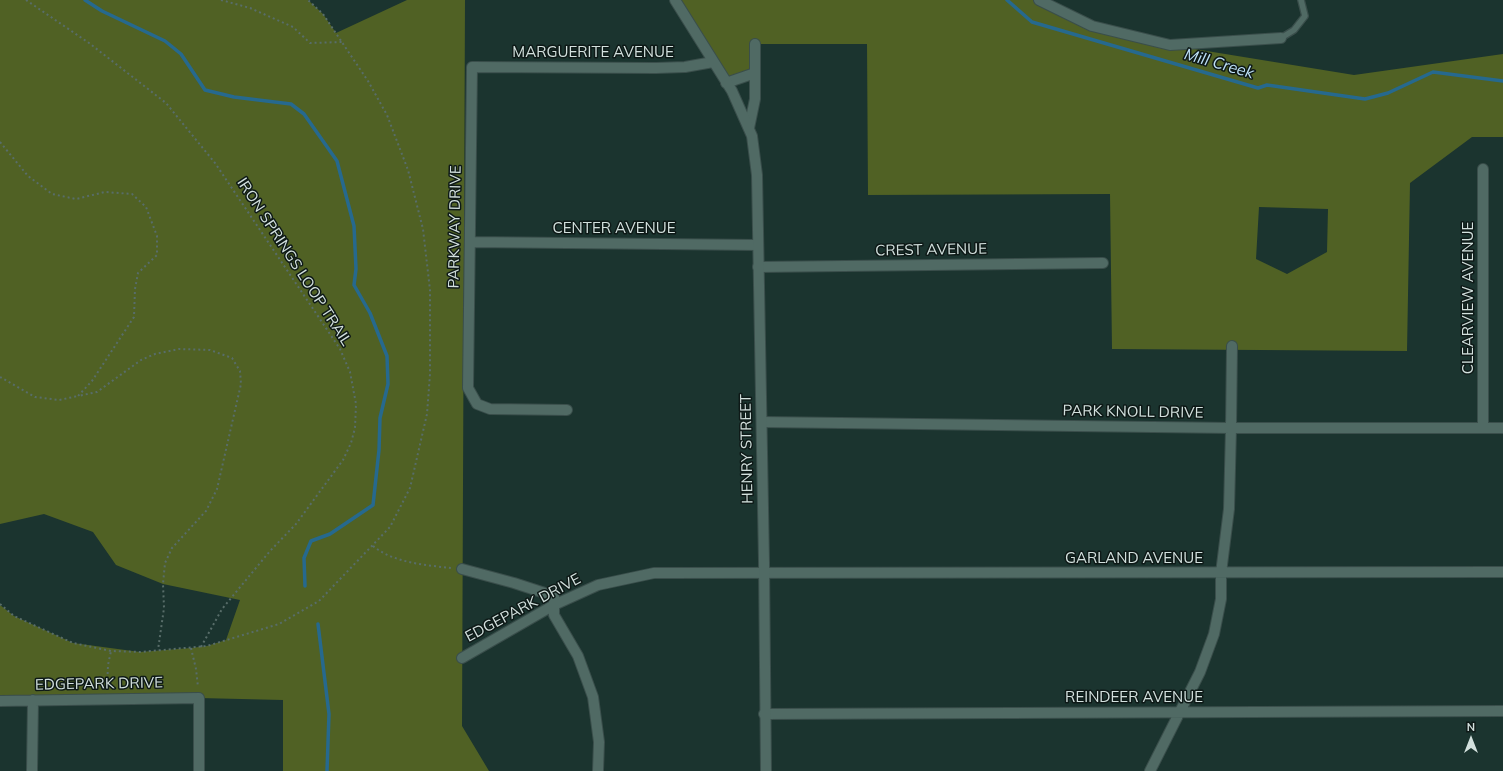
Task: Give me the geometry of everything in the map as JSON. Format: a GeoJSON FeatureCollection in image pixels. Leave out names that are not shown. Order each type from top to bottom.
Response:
{"type":"FeatureCollection","features":[{"type":"Feature","properties":{"kind":"street","name":"HENRY STREET"},"geometry":{"type":"LineString","coordinates":[[675,0],[732,91],[752,136],[757,176],[762,422],[764,714],[766,771]]}},
{"type":"Feature","properties":{"kind":"street"},"geometry":{"type":"LineString","coordinates":[[1039,0],[1092,26],[1170,44],[1281,38]]}},
{"type":"Feature","properties":{"kind":"street","name":"HENRY STREET"},"geometry":{"type":"LineString","coordinates":[[749,128],[755,98],[755,44]]}},
{"type":"Feature","properties":{"kind":"street","name":"MARGUERITE AVENUE"},"geometry":{"type":"LineString","coordinates":[[472,67],[656,68],[685,67],[713,62]]}},
{"type":"Feature","properties":{"kind":"street","name":"PARKWAY DRIVE"},"geometry":{"type":"LineString","coordinates":[[472,67],[468,388],[477,404],[490,409],[567,410]]}},
{"type":"Feature","properties":{"kind":"street"},"geometry":{"type":"LineString","coordinates":[[726,83],[755,73]]}},
{"type":"Feature","properties":{"kind":"street","name":"CLEARVIEW AVENUE"},"geometry":{"type":"LineString","coordinates":[[1483,169],[1483,428]]}},
{"type":"Feature","properties":{"kind":"street","name":"CENTER AVENUE"},"geometry":{"type":"LineString","coordinates":[[470,242],[758,245]]}},
{"type":"Feature","properties":{"kind":"street","name":"CREST AVENUE"},"geometry":{"type":"LineString","coordinates":[[758,267],[1103,263]]}},
{"type":"Feature","properties":{"kind":"street"},"geometry":{"type":"LineString","coordinates":[[1150,771],[1200,672],[1214,634],[1221,599],[1221,573],[1229,509],[1232,428],[1232,346]]}},
{"type":"Feature","properties":{"kind":"street","name":"PARK KNOLL DRIVE"},"geometry":{"type":"LineString","coordinates":[[762,422],[1232,428],[1503,428]]}},
{"type":"Feature","properties":{"kind":"street"},"geometry":{"type":"LineString","coordinates":[[462,569],[514,583],[554,596],[554,615],[578,656],[593,697],[599,742],[598,771]]}},
{"type":"Feature","properties":{"kind":"street","name":"GARLAND AVENUE"},"geometry":{"type":"LineString","coordinates":[[764,573],[1503,572]]}},
{"type":"Feature","properties":{"kind":"street","name":"EDGEPARK DRIVE"},"geometry":{"type":"LineString","coordinates":[[462,658],[554,605],[598,585],[654,573],[764,573]]}},
{"type":"Feature","properties":{"kind":"street"},"geometry":{"type":"LineString","coordinates":[[199,698],[199,771]]}},
{"type":"Feature","properties":{"kind":"street","name":"EDGEPARK DRIVE"},"geometry":{"type":"LineString","coordinates":[[0,701],[199,698]]}},
{"type":"Feature","properties":{"kind":"street"},"geometry":{"type":"LineString","coordinates":[[32,771],[33,700]]}},
{"type":"Feature","properties":{"kind":"street","name":"REINDEER AVENUE"},"geometry":{"type":"LineString","coordinates":[[764,714],[1181,711],[1503,711]]}},
{"type":"Feature","properties":{"kind":"lane"},"geometry":{"type":"LineString","coordinates":[[1281,38],[1294,30],[1305,16],[1301,0]]}},
{"type":"Feature","properties":{"kind":"path","name":"IRON SPRINGS LOOP TRAIL"},"geometry":{"type":"LineString","coordinates":[[26,0],[89,43],[166,103],[215,163],[236,192],[340,350],[350,372],[356,404],[355,428],[351,443],[343,460],[296,524],[270,551],[222,609],[201,647]]}},
{"type":"Feature","properties":{"kind":"path"},"geometry":{"type":"LineString","coordinates":[[221,0],[250,8],[293,26],[310,43],[342,42]]}},
{"type":"Feature","properties":{"kind":"path"},"geometry":{"type":"LineString","coordinates":[[0,604],[14,616],[73,643],[111,651],[140,652],[201,647],[279,624],[319,601],[390,527],[410,488],[427,414],[430,374],[430,290],[423,229],[408,170],[387,115],[368,80],[323,14],[308,0]]}},
{"type":"Feature","properties":{"kind":"path"},"geometry":{"type":"LineString","coordinates":[[0,142],[28,176],[52,194],[76,199],[105,192],[132,194],[146,207],[157,236],[157,255],[138,273],[135,289],[134,317],[92,381],[78,396]]}},
{"type":"Feature","properties":{"kind":"path"},"geometry":{"type":"LineString","coordinates":[[0,377],[35,397],[59,400],[97,392],[141,360],[155,354],[179,349],[210,350],[232,358],[240,371],[241,384],[217,489],[206,511],[172,548],[165,563],[163,584],[164,608],[158,650]]}},
{"type":"Feature","properties":{"kind":"path"},"geometry":{"type":"LineString","coordinates":[[373,546],[382,553],[418,564],[462,569]]}},
{"type":"Feature","properties":{"kind":"path"},"geometry":{"type":"LineString","coordinates":[[191,648],[196,669],[199,698]]}},
{"type":"Feature","properties":{"kind":"path"},"geometry":{"type":"LineString","coordinates":[[107,699],[108,665],[111,651]]}},
{"type":"Feature","properties":{"kind":"green space"},"geometry":{"type":"Polygon","coordinates":[[[0,0],[308,0],[323,14],[336,33],[407,0],[465,0],[462,726],[489,771],[283,771],[283,700],[199,698],[0,701],[0,605],[14,616],[73,643],[140,652],[207,646],[226,640],[240,600],[163,584],[116,565],[93,532],[44,514],[0,524],[0,0]]]}},
{"type":"Feature","properties":{"kind":"green space"},"geometry":{"type":"Polygon","coordinates":[[[675,0],[1039,0],[1092,26],[1170,45],[1354,75],[1503,54],[1503,137],[1472,137],[1410,183],[1407,351],[1112,349],[1110,194],[868,195],[867,44],[755,44],[755,73],[726,83],[675,0]],[[1259,207],[1256,259],[1287,274],[1327,252],[1328,209],[1259,207]]]}},
{"type":"Feature","properties":{"kind":"waterway"},"geometry":{"type":"LineString","coordinates":[[85,0],[102,11],[165,41],[181,54],[205,90],[234,97],[291,104],[304,114],[337,161],[354,226],[356,269],[354,285],[370,313],[387,356],[388,384],[380,418],[379,450],[373,505],[330,534],[311,541],[304,558],[305,586]]}},
{"type":"Feature","properties":{"kind":"waterway","name":"Mill Creek"},"geometry":{"type":"LineString","coordinates":[[1007,0],[1032,22],[1258,88],[1267,85],[1365,99],[1388,93],[1433,72],[1503,81]]}},
{"type":"Feature","properties":{"kind":"waterway"},"geometry":{"type":"LineString","coordinates":[[318,624],[329,714],[327,771]]}}]}
